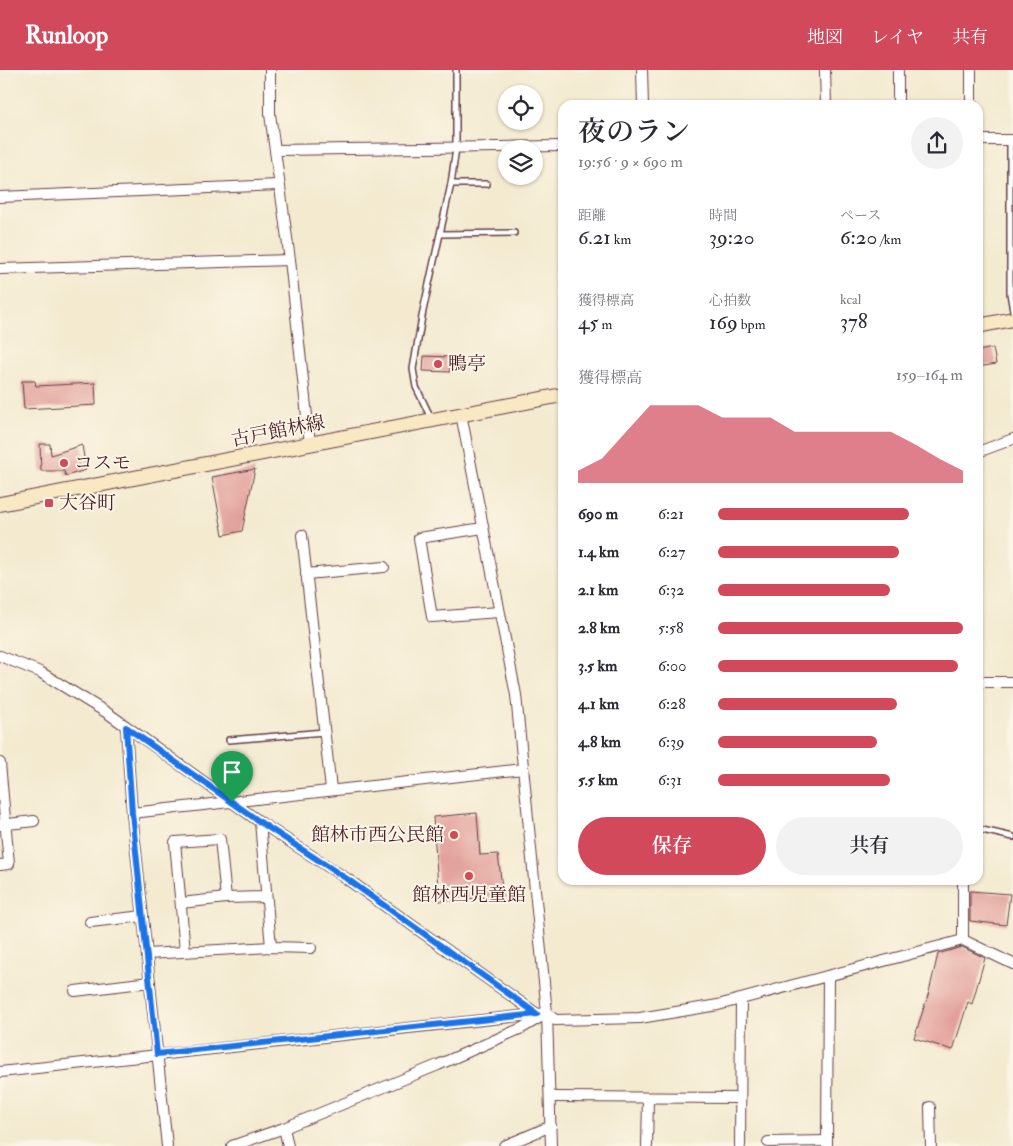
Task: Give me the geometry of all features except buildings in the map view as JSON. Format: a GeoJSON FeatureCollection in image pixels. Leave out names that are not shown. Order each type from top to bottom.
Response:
{"type":"FeatureCollection","features":[{"type":"Feature","properties":{"kind":"main road"},"geometry":{"type":"LineString","coordinates":[[983,325],[1013,319]]}},
{"type":"Feature","properties":{"kind":"main road","name":"古戸館林線"},"geometry":{"type":"LineString","coordinates":[[0,504],[558,396]]}},
{"type":"Feature","properties":{"kind":"street"},"geometry":{"type":"LineString","coordinates":[[270,70],[270,114],[290,260],[310,444]]}},
{"type":"Feature","properties":{"kind":"street"},"geometry":{"type":"LineString","coordinates":[[642,70],[643,100]]}},
{"type":"Feature","properties":{"kind":"street"},"geometry":{"type":"LineString","coordinates":[[825,70],[826,100]]}},
{"type":"Feature","properties":{"kind":"street"},"geometry":{"type":"LineString","coordinates":[[898,70],[898,100]]}},
{"type":"Feature","properties":{"kind":"street"},"geometry":{"type":"LineString","coordinates":[[971,70],[971,100]]}},
{"type":"Feature","properties":{"kind":"street"},"geometry":{"type":"LineString","coordinates":[[983,140],[1011,140]]}},
{"type":"Feature","properties":{"kind":"street"},"geometry":{"type":"LineString","coordinates":[[275,150],[558,146]]}},
{"type":"Feature","properties":{"kind":"street"},"geometry":{"type":"LineString","coordinates":[[0,197],[279,185]]}},
{"type":"Feature","properties":{"kind":"street"},"geometry":{"type":"LineString","coordinates":[[0,269],[290,260]]}},
{"type":"Feature","properties":{"kind":"street"},"geometry":{"type":"LineString","coordinates":[[461,414],[516,695],[542,1014],[551,1097],[551,1146]]}},
{"type":"Feature","properties":{"kind":"street"},"geometry":{"type":"LineString","coordinates":[[983,450],[1013,439]]}},
{"type":"Feature","properties":{"kind":"street"},"geometry":{"type":"LineString","coordinates":[[483,528],[418,538],[432,616],[500,612]]}},
{"type":"Feature","properties":{"kind":"street"},"geometry":{"type":"LineString","coordinates":[[302,535],[331,789]]}},
{"type":"Feature","properties":{"kind":"street"},"geometry":{"type":"LineString","coordinates":[[306,574],[384,567]]}},
{"type":"Feature","properties":{"kind":"street"},"geometry":{"type":"LineString","coordinates":[[0,656],[40,672],[126,727],[260,822],[347,879],[542,1014],[555,1020],[640,1018],[718,1005],[963,940],[1013,964]]}},
{"type":"Feature","properties":{"kind":"street"},"geometry":{"type":"LineString","coordinates":[[983,682],[1013,682]]}},
{"type":"Feature","properties":{"kind":"street"},"geometry":{"type":"LineString","coordinates":[[126,727],[132,813],[167,1146]]}},
{"type":"Feature","properties":{"kind":"street"},"geometry":{"type":"LineString","coordinates":[[0,763],[2,824],[9,864],[0,865]]}},
{"type":"Feature","properties":{"kind":"street"},"geometry":{"type":"LineString","coordinates":[[132,813],[331,789],[523,769]]}},
{"type":"Feature","properties":{"kind":"street"},"geometry":{"type":"LineString","coordinates":[[2,824],[34,821]]}},
{"type":"Feature","properties":{"kind":"street"},"geometry":{"type":"LineString","coordinates":[[260,822],[271,947]]}},
{"type":"Feature","properties":{"kind":"street"},"geometry":{"type":"LineString","coordinates":[[185,951],[175,842],[220,839],[226,898]]}},
{"type":"Feature","properties":{"kind":"street"},"geometry":{"type":"LineString","coordinates":[[963,885],[963,940]]}},
{"type":"Feature","properties":{"kind":"street"},"geometry":{"type":"LineString","coordinates":[[181,903],[226,898],[266,897]]}},
{"type":"Feature","properties":{"kind":"street"},"geometry":{"type":"LineString","coordinates":[[90,922],[143,916]]}},
{"type":"Feature","properties":{"kind":"street"},"geometry":{"type":"LineString","coordinates":[[147,954],[271,947],[311,948]]}},
{"type":"Feature","properties":{"kind":"street"},"geometry":{"type":"LineString","coordinates":[[768,1142],[827,1144],[828,976]]}},
{"type":"Feature","properties":{"kind":"street"},"geometry":{"type":"LineString","coordinates":[[75,991],[150,982]]}},
{"type":"Feature","properties":{"kind":"street"},"geometry":{"type":"LineString","coordinates":[[740,1146],[741,999]]}},
{"type":"Feature","properties":{"kind":"street"},"geometry":{"type":"LineString","coordinates":[[0,1072],[542,1014]]}},
{"type":"Feature","properties":{"kind":"street"},"geometry":{"type":"LineString","coordinates":[[232,1146],[284,1128],[438,1065],[522,1028],[542,1014]]}},
{"type":"Feature","properties":{"kind":"street"},"geometry":{"type":"LineString","coordinates":[[551,1097],[740,1098]]}},
{"type":"Feature","properties":{"kind":"street"},"geometry":{"type":"LineString","coordinates":[[647,1146],[648,1098]]}},
{"type":"Feature","properties":{"kind":"street"},"geometry":{"type":"LineString","coordinates":[[930,1107],[931,1146]]}},
{"type":"Feature","properties":{"kind":"street"},"geometry":{"type":"LineString","coordinates":[[504,1146],[551,1126]]}},
{"type":"Feature","properties":{"kind":"street"},"geometry":{"type":"LineString","coordinates":[[284,1128],[288,1146]]}},
{"type":"Feature","properties":{"kind":"lane"},"geometry":{"type":"LineString","coordinates":[[432,419],[416,387],[413,369],[421,319],[452,184],[456,148],[456,70]]}},
{"type":"Feature","properties":{"kind":"lane"},"geometry":{"type":"LineString","coordinates":[[1011,140],[1010,293],[1013,311]]}},
{"type":"Feature","properties":{"kind":"lane"},"geometry":{"type":"LineString","coordinates":[[452,184],[487,184]]}},
{"type":"Feature","properties":{"kind":"lane"},"geometry":{"type":"LineString","coordinates":[[441,234],[514,233]]}},
{"type":"Feature","properties":{"kind":"lane"},"geometry":{"type":"LineString","coordinates":[[229,740],[324,732]]}},
{"type":"Feature","properties":{"kind":"lane"},"geometry":{"type":"LineString","coordinates":[[983,830],[1013,837]]}},
{"type":"Feature","properties":{"kind":"place","name":"鴨亭"},"geometry":{"type":"Point","coordinates":[438,364]}},
{"type":"Feature","properties":{"kind":"place","name":"コスモ"},"geometry":{"type":"Point","coordinates":[64,463]}},
{"type":"Feature","properties":{"kind":"place","name":"大谷町"},"geometry":{"type":"Point","coordinates":[49,503]}},
{"type":"Feature","properties":{"kind":"place","name":"館林市西公民館"},"geometry":{"type":"Point","coordinates":[454,835]}},
{"type":"Feature","properties":{"kind":"place","name":"館林西児童館"},"geometry":{"type":"Point","coordinates":[469,876]}},
{"type":"Feature","properties":{"kind":"route"},"geometry":{"type":"LineString","coordinates":[[126,727],[232,802],[347,879],[537,1014],[157,1054],[132,813],[126,727]]}}]}
